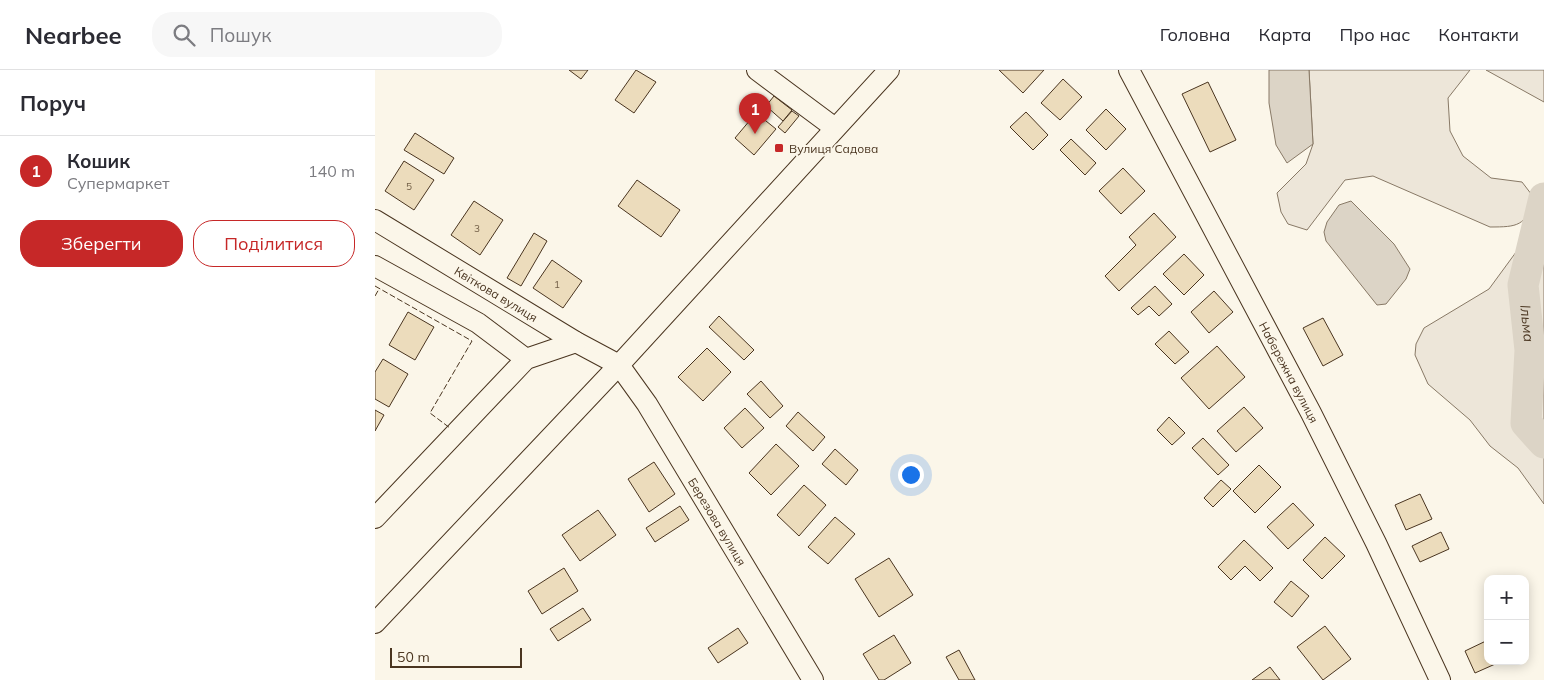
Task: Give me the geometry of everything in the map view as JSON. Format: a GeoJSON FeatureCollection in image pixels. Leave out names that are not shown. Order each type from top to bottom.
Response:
{"type":"FeatureCollection","features":[{"type":"Feature","properties":{"kind":"street"},"geometry":{"type":"LineString","coordinates":[[757,70],[835,128]]}},
{"type":"Feature","properties":{"kind":"street"},"geometry":{"type":"LineString","coordinates":[[375,623],[619,365],[889,70]]}},
{"type":"Feature","properties":{"kind":"street","name":"Набережна вулиця"},"geometry":{"type":"LineString","coordinates":[[1129,70],[1311,413],[1377,543],[1440,680]]}},
{"type":"Feature","properties":{"kind":"street","name":"Квіткова вулиця"},"geometry":{"type":"LineString","coordinates":[[375,220],[576,342],[619,365]]}},
{"type":"Feature","properties":{"kind":"street"},"geometry":{"type":"LineString","coordinates":[[375,266],[478,324],[526,359]]}},
{"type":"Feature","properties":{"kind":"street"},"geometry":{"type":"LineString","coordinates":[[375,518],[526,359],[576,342]]}},
{"type":"Feature","properties":{"kind":"street","name":"Березова вулиця"},"geometry":{"type":"LineString","coordinates":[[619,365],[647,404],[813,680]]}},
{"type":"Feature","properties":{"kind":"shaded area"},"geometry":{"type":"Polygon","coordinates":[[[1269,70],[1309,70],[1313,144],[1287,163],[1276,145],[1269,103],[1269,70]]]}},
{"type":"Feature","properties":{"kind":"shaded area"},"geometry":{"type":"Polygon","coordinates":[[[1309,70],[1470,70],[1448,98],[1450,131],[1463,156],[1491,178],[1522,182],[1535,199],[1528,215],[1524,220],[1514,225],[1490,227],[1373,176],[1345,180],[1307,230],[1288,224],[1281,212],[1277,193],[1306,164],[1313,144],[1309,70]]]}},
{"type":"Feature","properties":{"kind":"shaded area"},"geometry":{"type":"Polygon","coordinates":[[[1486,70],[1544,70],[1544,102],[1486,70]]]}},
{"type":"Feature","properties":{"kind":"shaded area"},"geometry":{"type":"Polygon","coordinates":[[[1351,201],[1394,244],[1410,269],[1406,279],[1386,304],[1377,305],[1326,241],[1324,232],[1327,222],[1339,205],[1351,201]]]}},
{"type":"Feature","properties":{"kind":"shaded area"},"geometry":{"type":"Polygon","coordinates":[[[1544,214],[1544,504],[1518,468],[1490,446],[1470,420],[1428,384],[1415,355],[1416,344],[1424,328],[1489,289],[1544,214]]]}},
{"type":"Feature","properties":{"kind":"building"},"geometry":{"type":"Polygon","coordinates":[[[569,70],[588,70],[581,79],[569,70]]]}},
{"type":"Feature","properties":{"kind":"building"},"geometry":{"type":"Polygon","coordinates":[[[636,70],[656,82],[634,113],[615,100],[636,70]]]}},
{"type":"Feature","properties":{"kind":"building"},"geometry":{"type":"Polygon","coordinates":[[[999,70],[1044,70],[1023,93],[999,70]]]}},
{"type":"Feature","properties":{"kind":"building"},"geometry":{"type":"Polygon","coordinates":[[[1063,79],[1082,97],[1060,120],[1041,103],[1063,79]]]}},
{"type":"Feature","properties":{"kind":"building"},"geometry":{"type":"Polygon","coordinates":[[[1208,82],[1236,140],[1210,152],[1182,94],[1208,82]]]}},
{"type":"Feature","properties":{"kind":"building"},"geometry":{"type":"Polygon","coordinates":[[[774,96],[792,110],[783,121],[766,106],[774,96]]]}},
{"type":"Feature","properties":{"kind":"building"},"geometry":{"type":"Polygon","coordinates":[[[1106,109],[1126,129],[1106,150],[1086,130],[1106,109]]]}},
{"type":"Feature","properties":{"kind":"building"},"geometry":{"type":"Polygon","coordinates":[[[792,111],[799,116],[785,133],[778,127],[792,111]]]}},
{"type":"Feature","properties":{"kind":"building"},"geometry":{"type":"Polygon","coordinates":[[[1026,112],[1048,135],[1033,150],[1010,127],[1026,112]]]}},
{"type":"Feature","properties":{"kind":"building"},"geometry":{"type":"Polygon","coordinates":[[[756,113],[776,129],[754,155],[735,138],[756,113]]]}},
{"type":"Feature","properties":{"kind":"building"},"geometry":{"type":"Polygon","coordinates":[[[415,133],[454,158],[444,174],[404,150],[415,133]]]}},
{"type":"Feature","properties":{"kind":"building"},"geometry":{"type":"Polygon","coordinates":[[[1071,139],[1096,163],[1085,175],[1060,150],[1071,139]]]}},
{"type":"Feature","properties":{"kind":"building"},"geometry":{"type":"Polygon","coordinates":[[[404,161],[434,180],[414,210],[385,191],[404,161]]]}},
{"type":"Feature","properties":{"kind":"building"},"geometry":{"type":"Polygon","coordinates":[[[1123,168],[1145,191],[1121,214],[1099,191],[1123,168]]]}},
{"type":"Feature","properties":{"kind":"building"},"geometry":{"type":"Polygon","coordinates":[[[637,180],[680,210],[661,237],[618,206],[637,180]]]}},
{"type":"Feature","properties":{"kind":"building"},"geometry":{"type":"Polygon","coordinates":[[[474,201],[503,220],[480,255],[451,235],[474,201]]]}},
{"type":"Feature","properties":{"kind":"building"},"geometry":{"type":"Polygon","coordinates":[[[1154,213],[1176,237],[1119,291],[1105,276],[1136,245],[1129,237],[1154,213]]]}},
{"type":"Feature","properties":{"kind":"building"},"geometry":{"type":"Polygon","coordinates":[[[534,233],[547,241],[521,286],[507,278],[534,233]]]}},
{"type":"Feature","properties":{"kind":"building"},"geometry":{"type":"Polygon","coordinates":[[[1184,254],[1204,275],[1184,295],[1163,274],[1184,254]]]}},
{"type":"Feature","properties":{"kind":"building"},"geometry":{"type":"Polygon","coordinates":[[[552,260],[582,281],[563,308],[533,288],[552,260]]]}},
{"type":"Feature","properties":{"kind":"building"},"geometry":{"type":"Polygon","coordinates":[[[1155,286],[1172,304],[1159,316],[1149,306],[1138,315],[1131,308],[1155,286]]]}},
{"type":"Feature","properties":{"kind":"building"},"geometry":{"type":"Polygon","coordinates":[[[1214,291],[1233,312],[1209,333],[1191,312],[1214,291]]]}},
{"type":"Feature","properties":{"kind":"building"},"geometry":{"type":"Polygon","coordinates":[[[408,312],[434,327],[415,360],[389,345],[408,312]]]}},
{"type":"Feature","properties":{"kind":"building"},"geometry":{"type":"Polygon","coordinates":[[[719,316],[754,350],[744,360],[709,327],[719,316]]]}},
{"type":"Feature","properties":{"kind":"building"},"geometry":{"type":"Polygon","coordinates":[[[1323,318],[1343,355],[1323,366],[1303,328],[1323,318]]]}},
{"type":"Feature","properties":{"kind":"building"},"geometry":{"type":"Polygon","coordinates":[[[1169,331],[1189,352],[1175,364],[1155,344],[1169,331]]]}},
{"type":"Feature","properties":{"kind":"building"},"geometry":{"type":"Polygon","coordinates":[[[1217,346],[1245,377],[1209,409],[1181,378],[1217,346]]]}},
{"type":"Feature","properties":{"kind":"building"},"geometry":{"type":"Polygon","coordinates":[[[707,348],[731,372],[703,401],[678,377],[707,348]]]}},
{"type":"Feature","properties":{"kind":"building"},"geometry":{"type":"Polygon","coordinates":[[[383,359],[408,374],[389,407],[375,399],[375,372],[383,359]]]}},
{"type":"Feature","properties":{"kind":"building"},"geometry":{"type":"Polygon","coordinates":[[[761,381],[783,406],[770,418],[747,394],[761,381]]]}},
{"type":"Feature","properties":{"kind":"building"},"geometry":{"type":"Polygon","coordinates":[[[1244,407],[1263,428],[1236,452],[1217,431],[1244,407]]]}},
{"type":"Feature","properties":{"kind":"building"},"geometry":{"type":"Polygon","coordinates":[[[745,408],[764,428],[742,448],[724,428],[745,408]]]}},
{"type":"Feature","properties":{"kind":"building"},"geometry":{"type":"Polygon","coordinates":[[[375,410],[384,415],[375,431],[375,410]]]}},
{"type":"Feature","properties":{"kind":"building"},"geometry":{"type":"Polygon","coordinates":[[[798,412],[825,437],[813,451],[786,426],[798,412]]]}},
{"type":"Feature","properties":{"kind":"building"},"geometry":{"type":"Polygon","coordinates":[[[1169,417],[1185,433],[1172,445],[1157,430],[1169,417]]]}},
{"type":"Feature","properties":{"kind":"building"},"geometry":{"type":"Polygon","coordinates":[[[1203,438],[1229,465],[1218,475],[1192,448],[1203,438]]]}},
{"type":"Feature","properties":{"kind":"building"},"geometry":{"type":"Polygon","coordinates":[[[776,444],[799,466],[771,495],[749,473],[776,444]]]}},
{"type":"Feature","properties":{"kind":"building"},"geometry":{"type":"Polygon","coordinates":[[[835,449],[858,470],[846,485],[822,464],[835,449]]]}},
{"type":"Feature","properties":{"kind":"building"},"geometry":{"type":"Polygon","coordinates":[[[654,462],[675,494],[649,512],[628,479],[654,462]]]}},
{"type":"Feature","properties":{"kind":"building"},"geometry":{"type":"Polygon","coordinates":[[[1259,465],[1281,487],[1255,513],[1233,491],[1259,465]]]}},
{"type":"Feature","properties":{"kind":"building"},"geometry":{"type":"Polygon","coordinates":[[[1221,480],[1231,489],[1213,507],[1204,498],[1221,480]]]}},
{"type":"Feature","properties":{"kind":"building"},"geometry":{"type":"Polygon","coordinates":[[[804,485],[826,505],[799,536],[777,515],[804,485]]]}},
{"type":"Feature","properties":{"kind":"building"},"geometry":{"type":"Polygon","coordinates":[[[1420,494],[1432,519],[1406,530],[1395,505],[1420,494]]]}},
{"type":"Feature","properties":{"kind":"building"},"geometry":{"type":"Polygon","coordinates":[[[1293,503],[1314,525],[1288,549],[1267,527],[1293,503]]]}},
{"type":"Feature","properties":{"kind":"building"},"geometry":{"type":"Polygon","coordinates":[[[680,506],[689,520],[655,542],[646,528],[680,506]]]}},
{"type":"Feature","properties":{"kind":"building"},"geometry":{"type":"Polygon","coordinates":[[[598,510],[616,535],[580,561],[562,535],[598,510]]]}},
{"type":"Feature","properties":{"kind":"building"},"geometry":{"type":"Polygon","coordinates":[[[835,517],[855,534],[828,564],[808,547],[835,517]]]}},
{"type":"Feature","properties":{"kind":"building"},"geometry":{"type":"Polygon","coordinates":[[[1441,532],[1449,549],[1420,562],[1412,546],[1441,532]]]}},
{"type":"Feature","properties":{"kind":"building"},"geometry":{"type":"Polygon","coordinates":[[[1325,537],[1345,556],[1322,579],[1303,560],[1325,537]]]}},
{"type":"Feature","properties":{"kind":"building"},"geometry":{"type":"Polygon","coordinates":[[[1244,540],[1273,568],[1260,581],[1245,566],[1231,580],[1218,567],[1244,540]]]}},
{"type":"Feature","properties":{"kind":"building"},"geometry":{"type":"Polygon","coordinates":[[[889,558],[913,595],[879,617],[855,579],[889,558]]]}},
{"type":"Feature","properties":{"kind":"building"},"geometry":{"type":"Polygon","coordinates":[[[564,568],[578,591],[542,614],[528,591],[564,568]]]}},
{"type":"Feature","properties":{"kind":"building"},"geometry":{"type":"Polygon","coordinates":[[[1291,581],[1309,596],[1292,617],[1274,602],[1291,581]]]}},
{"type":"Feature","properties":{"kind":"building"},"geometry":{"type":"Polygon","coordinates":[[[583,608],[591,620],[558,641],[550,629],[583,608]]]}},
{"type":"Feature","properties":{"kind":"building"},"geometry":{"type":"Polygon","coordinates":[[[1325,626],[1351,659],[1323,680],[1297,647],[1325,626]]]}},
{"type":"Feature","properties":{"kind":"building"},"geometry":{"type":"Polygon","coordinates":[[[738,628],[748,643],[718,663],[708,648],[738,628]]]}},
{"type":"Feature","properties":{"kind":"building"},"geometry":{"type":"Polygon","coordinates":[[[894,635],[911,663],[884,680],[879,680],[863,654],[894,635]]]}},
{"type":"Feature","properties":{"kind":"building"},"geometry":{"type":"Polygon","coordinates":[[[1484,642],[1484,665],[1493,665],[1475,673],[1465,651],[1484,642]]]}},
{"type":"Feature","properties":{"kind":"building"},"geometry":{"type":"Polygon","coordinates":[[[959,650],[975,680],[959,680],[946,657],[959,650]]]}},
{"type":"Feature","properties":{"kind":"building"},"geometry":{"type":"Polygon","coordinates":[[[1270,667],[1280,680],[1252,680],[1270,667]]]}},
{"type":"Feature","properties":{"kind":"waterway","name":"Ільма"},"geometry":{"type":"LineString","coordinates":[[1544,198],[1523,285],[1530,350],[1526,423],[1544,443]]}},
{"type":"Feature","properties":{"kind":"fence"},"geometry":{"type":"LineString","coordinates":[[375,286],[472,341],[430,413],[450,428]]}},
{"type":"Feature","properties":{"kind":"fence"},"geometry":{"type":"LineString","coordinates":[[375,296],[379,289]]}},
{"type":"Feature","properties":{"kind":"place","name":"Кошик"},"geometry":{"type":"Point","coordinates":[755,134]}},
{"type":"Feature","properties":{"kind":"place","name":"Вулиця Садова"},"geometry":{"type":"Point","coordinates":[779,148]}}]}
